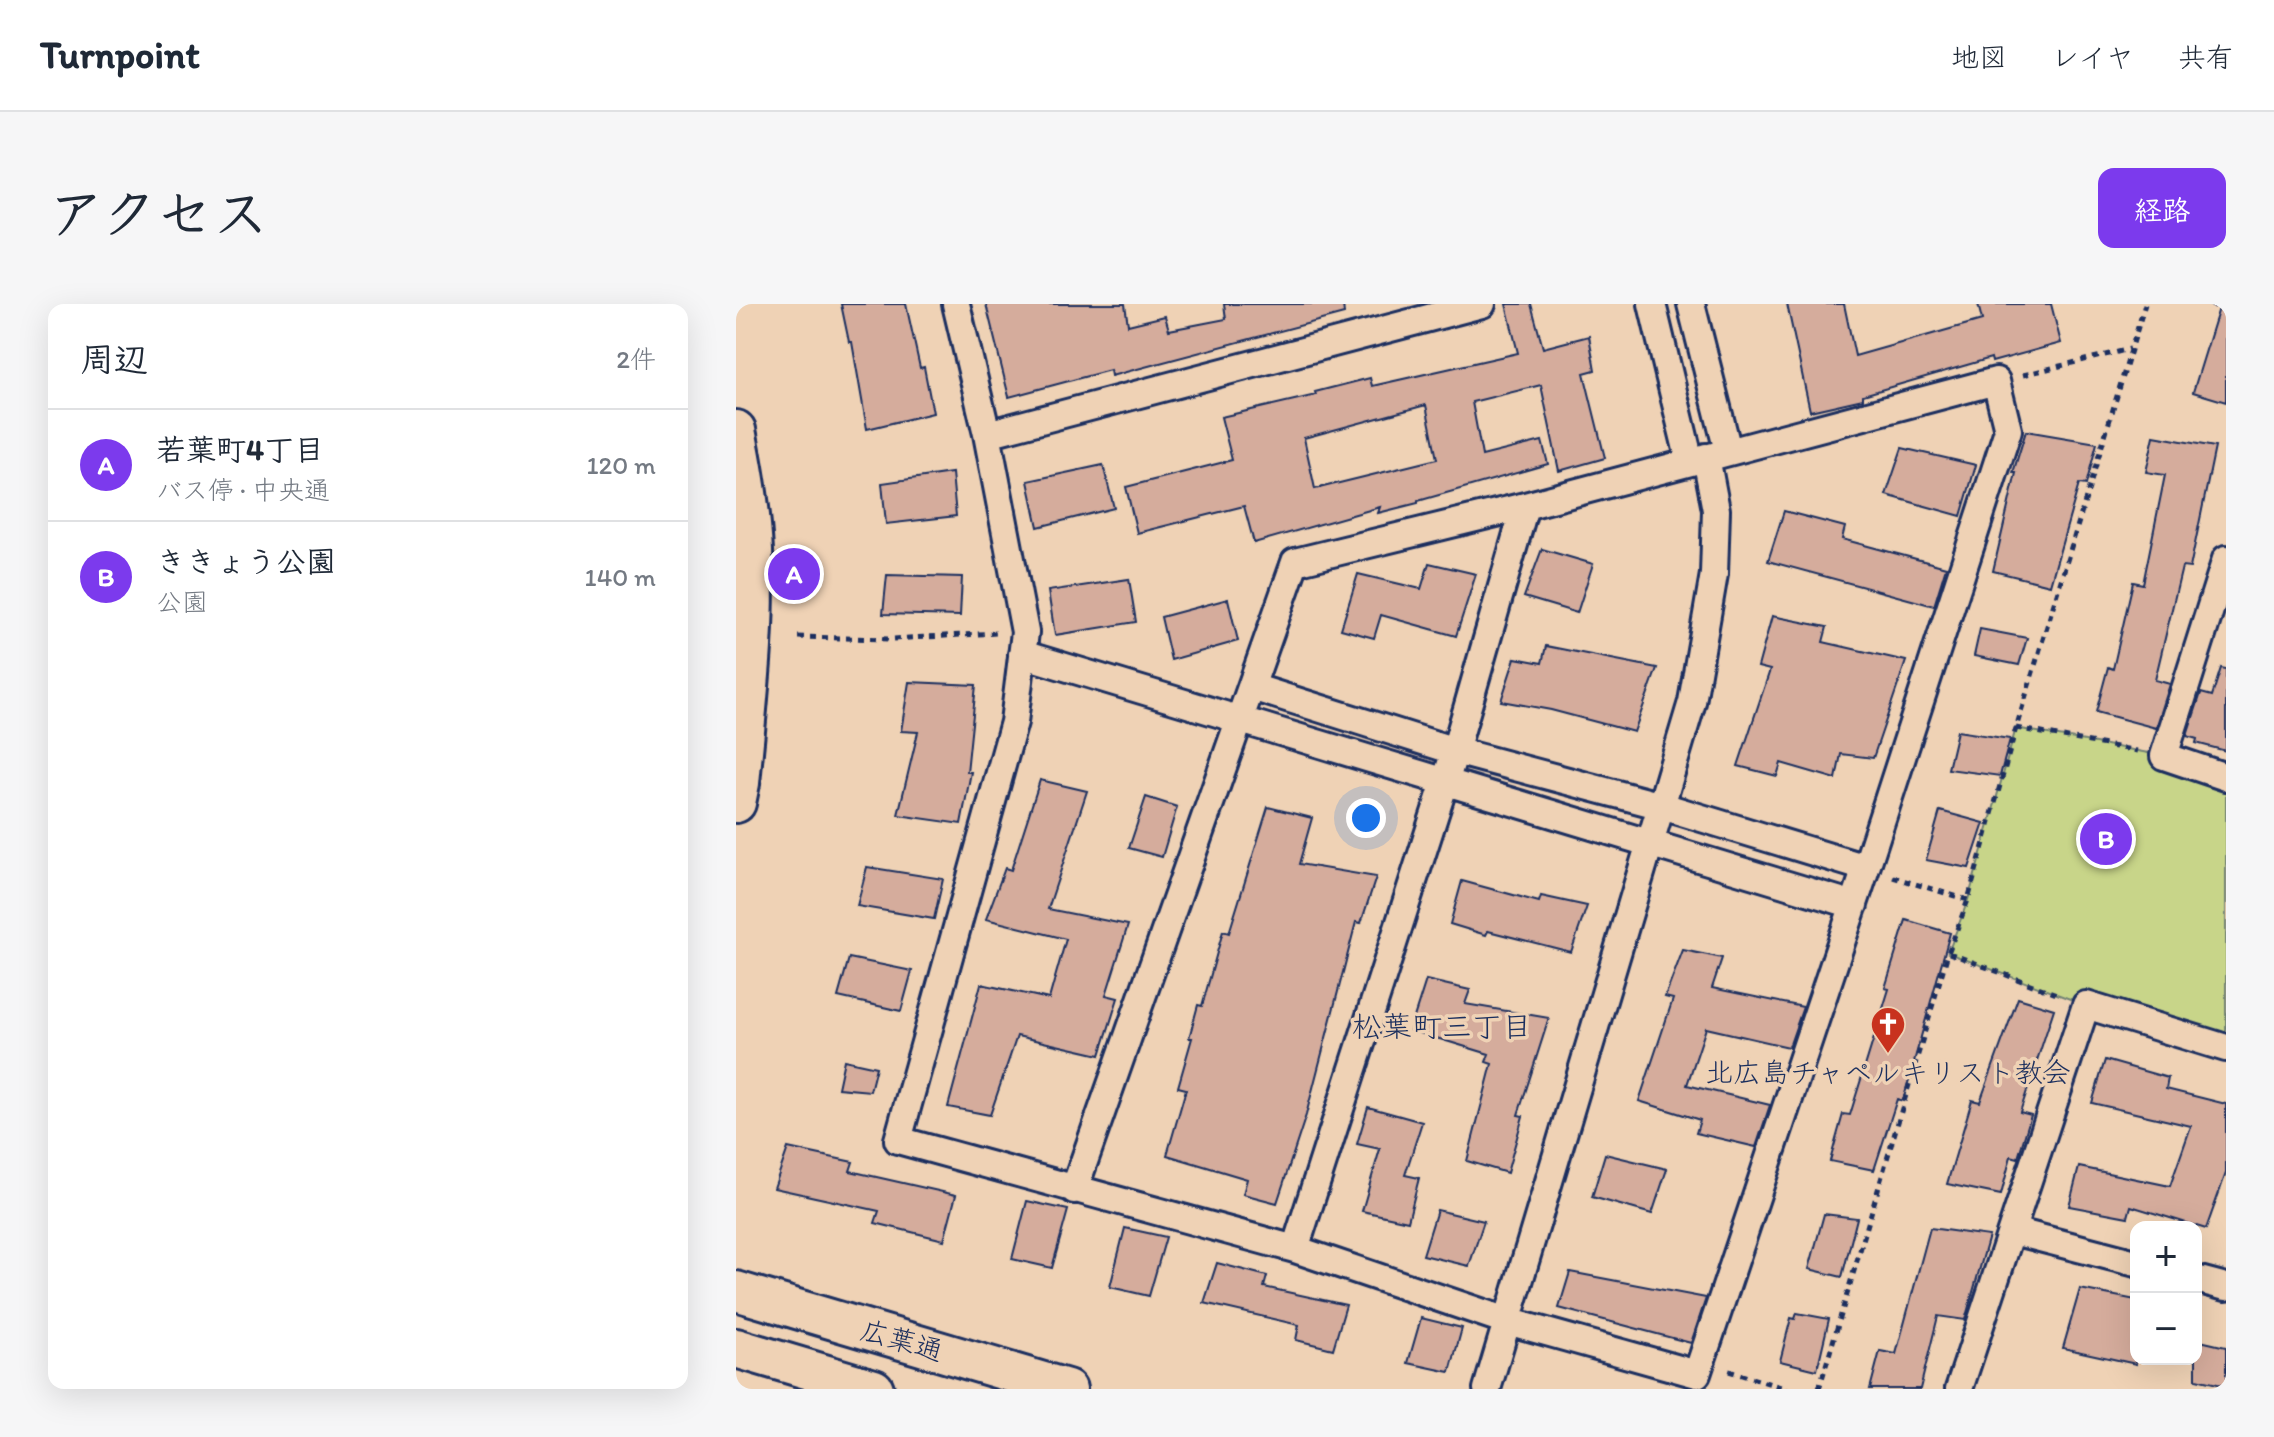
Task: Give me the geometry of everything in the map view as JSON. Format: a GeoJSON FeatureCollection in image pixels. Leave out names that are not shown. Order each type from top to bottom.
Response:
{"type":"FeatureCollection","features":[{"type":"Feature","properties":{"kind":"street"},"geometry":{"type":"LineString","coordinates":[[956,304],[987,434],[1023,643],[1014,722],[898,1140],[1074,1190],[1295,1249],[1507,1321],[1697,1374],[2008,430],[1996,381],[1525,506],[1295,562],[1074,1190]]}},
{"type":"Feature","properties":{"kind":"street"},"geometry":{"type":"LineString","coordinates":[[987,434],[1482,304]]}},
{"type":"Feature","properties":{"kind":"street"},"geometry":{"type":"LineString","coordinates":[[1652,304],[1708,457]]}},
{"type":"Feature","properties":{"kind":"street"},"geometry":{"type":"LineString","coordinates":[[1487,1389],[1692,702],[1714,574],[1716,510],[1691,304]]}},
{"type":"Feature","properties":{"kind":"street"},"geometry":{"type":"LineString","coordinates":[[736,430],[753,550],[752,644],[736,803]]}},
{"type":"Feature","properties":{"kind":"street"},"geometry":{"type":"LineString","coordinates":[[1295,1249],[1455,751],[1525,506]]}},
{"type":"Feature","properties":{"kind":"street"},"geometry":{"type":"LineString","coordinates":[[2226,559],[2164,756],[2226,777]]}},
{"type":"Feature","properties":{"kind":"street"},"geometry":{"type":"LineString","coordinates":[[1023,643],[1240,720],[1854,905]]}},
{"type":"Feature","properties":{"kind":"street"},"geometry":{"type":"LineString","coordinates":[[1252,687],[1455,751],[1662,806],[1866,868]]}},
{"type":"Feature","properties":{"kind":"street"},"geometry":{"type":"LineString","coordinates":[[1959,1389],[2086,1005],[2226,1048]]}},
{"type":"Feature","properties":{"kind":"street"},"geometry":{"type":"LineString","coordinates":[[2013,1231],[2130,1261]]}},
{"type":"Feature","properties":{"kind":"street"},"geometry":{"type":"LineString","coordinates":[[2202,1281],[2226,1287]]}},
{"type":"Feature","properties":{"kind":"street","name":"広葉通"},"geometry":{"type":"LineString","coordinates":[[736,1291],[1067,1389]]}},
{"type":"Feature","properties":{"kind":"street","name":"広葉通"},"geometry":{"type":"LineString","coordinates":[[736,1348],[874,1389]]}},
{"type":"Feature","properties":{"kind":"path"},"geometry":{"type":"LineString","coordinates":[[1819,1389],[2145,304]]}},
{"type":"Feature","properties":{"kind":"path"},"geometry":{"type":"LineString","coordinates":[[2210,304],[2226,310]]}},
{"type":"Feature","properties":{"kind":"path"},"geometry":{"type":"LineString","coordinates":[[1996,381],[2131,349]]}},
{"type":"Feature","properties":{"kind":"path"},"geometry":{"type":"LineString","coordinates":[[798,637],[1023,643]]}},
{"type":"Feature","properties":{"kind":"path"},"geometry":{"type":"LineString","coordinates":[[2016,728],[2164,756]]}},
{"type":"Feature","properties":{"kind":"path"},"geometry":{"type":"LineString","coordinates":[[1866,868],[1968,900]]}},
{"type":"Feature","properties":{"kind":"path"},"geometry":{"type":"LineString","coordinates":[[1948,953],[2086,1005]]}},
{"type":"Feature","properties":{"kind":"path"},"geometry":{"type":"LineString","coordinates":[[1701,1362],[1787,1389]]}},
{"type":"Feature","properties":{"kind":"green space"},"geometry":{"type":"Polygon","coordinates":[[[2016,728],[2164,756],[2226,777],[2226,1048],[2086,1005],[1948,953],[1968,900],[2016,728]]]}},
{"type":"Feature","properties":{"kind":"building"},"geometry":{"type":"Polygon","coordinates":[[[841,304],[906,304],[933,413],[867,429],[852,342],[849,342],[841,304]]]}},
{"type":"Feature","properties":{"kind":"building"},"geometry":{"type":"Polygon","coordinates":[[[986,304],[1125,304],[1128,325],[1165,316],[1169,330],[1226,319],[1224,304],[1343,304],[1344,314],[1111,376],[1110,370],[1009,397],[986,304]]]}},
{"type":"Feature","properties":{"kind":"building"},"geometry":{"type":"Polygon","coordinates":[[[1506,304],[1531,304],[1543,348],[1589,336],[1595,370],[1584,373],[1605,458],[1559,471],[1541,385],[1472,402],[1482,456],[1542,441],[1548,464],[1418,503],[1378,513],[1380,507],[1254,543],[1244,506],[1137,533],[1126,487],[1232,460],[1221,417],[1316,395],[1315,392],[1370,378],[1372,386],[1518,353],[1506,304]],[[1426,405],[1304,438],[1315,489],[1437,459],[1426,405]]]}},
{"type":"Feature","properties":{"kind":"building"},"geometry":{"type":"Polygon","coordinates":[[[1787,304],[1844,304],[1855,356],[1982,320],[1978,304],[2051,304],[2061,343],[1992,362],[1991,358],[1863,395],[1863,399],[1810,411],[1787,304]]]}},
{"type":"Feature","properties":{"kind":"building"},"geometry":{"type":"Polygon","coordinates":[[[2220,305],[2226,306],[2226,402],[2193,392],[2220,305]]]}},
{"type":"Feature","properties":{"kind":"building"},"geometry":{"type":"Polygon","coordinates":[[[2026,431],[2097,443],[2086,485],[2079,484],[2050,585],[1993,571],[2016,473],[2013,473],[2026,431]]]}},
{"type":"Feature","properties":{"kind":"building"},"geometry":{"type":"Polygon","coordinates":[[[2154,436],[2215,447],[2190,568],[2182,567],[2155,680],[2170,684],[2156,728],[2096,712],[2108,667],[2113,669],[2133,582],[2143,584],[2165,475],[2146,472],[2154,436]]]}},
{"type":"Feature","properties":{"kind":"building"},"geometry":{"type":"Polygon","coordinates":[[[1902,448],[1976,465],[1961,516],[1886,495],[1902,448]]]}},
{"type":"Feature","properties":{"kind":"building"},"geometry":{"type":"Polygon","coordinates":[[[1103,465],[1114,508],[1038,527],[1028,481],[1103,465]]]}},
{"type":"Feature","properties":{"kind":"building"},"geometry":{"type":"Polygon","coordinates":[[[952,473],[956,516],[886,524],[882,483],[952,473]]]}},
{"type":"Feature","properties":{"kind":"building"},"geometry":{"type":"Polygon","coordinates":[[[1784,511],[1845,527],[1842,539],[1946,567],[1934,606],[1768,561],[1784,511]]]}},
{"type":"Feature","properties":{"kind":"building"},"geometry":{"type":"Polygon","coordinates":[[[1542,549],[1593,564],[1577,613],[1524,597],[1542,549]]]}},
{"type":"Feature","properties":{"kind":"building"},"geometry":{"type":"Polygon","coordinates":[[[1429,563],[1476,574],[1456,636],[1381,615],[1374,638],[1341,629],[1358,574],[1421,589],[1429,563]]]}},
{"type":"Feature","properties":{"kind":"building"},"geometry":{"type":"Polygon","coordinates":[[[887,575],[962,577],[960,616],[883,614],[887,575]]]}},
{"type":"Feature","properties":{"kind":"building"},"geometry":{"type":"Polygon","coordinates":[[[1129,579],[1136,622],[1055,635],[1048,591],[1129,579]]]}},
{"type":"Feature","properties":{"kind":"building"},"geometry":{"type":"Polygon","coordinates":[[[1228,599],[1238,641],[1171,660],[1161,617],[1228,599]]]}},
{"type":"Feature","properties":{"kind":"building"},"geometry":{"type":"Polygon","coordinates":[[[1772,616],[1827,627],[1823,642],[1906,661],[1873,758],[1841,754],[1836,779],[1781,763],[1777,776],[1738,766],[1770,670],[1758,667],[1772,616]]]}},
{"type":"Feature","properties":{"kind":"building"},"geometry":{"type":"Polygon","coordinates":[[[1980,629],[2027,638],[2019,665],[1974,656],[1980,629]]]}},
{"type":"Feature","properties":{"kind":"building"},"geometry":{"type":"Polygon","coordinates":[[[1546,646],[1657,668],[1634,732],[1551,710],[1501,701],[1515,658],[1542,663],[1546,646]]]}},
{"type":"Feature","properties":{"kind":"building"},"geometry":{"type":"Polygon","coordinates":[[[2221,668],[2226,669],[2226,751],[2196,743],[2197,739],[2187,736],[2201,693],[2212,696],[2221,668]]]}},
{"type":"Feature","properties":{"kind":"building"},"geometry":{"type":"Polygon","coordinates":[[[909,682],[976,685],[967,772],[971,772],[961,824],[898,815],[918,732],[901,731],[909,682]]]}},
{"type":"Feature","properties":{"kind":"building"},"geometry":{"type":"Polygon","coordinates":[[[1957,731],[2010,739],[2000,776],[1948,769],[1957,731]]]}},
{"type":"Feature","properties":{"kind":"building"},"geometry":{"type":"Polygon","coordinates":[[[1040,780],[1087,791],[1048,909],[1128,925],[1106,995],[1118,998],[1100,1055],[1017,1036],[990,1115],[948,1107],[981,984],[1049,999],[1066,939],[986,919],[1005,868],[1011,870],[1040,780]]]}},
{"type":"Feature","properties":{"kind":"building"},"geometry":{"type":"Polygon","coordinates":[[[1146,797],[1177,807],[1162,857],[1129,848],[1146,797]]]}},
{"type":"Feature","properties":{"kind":"building"},"geometry":{"type":"Polygon","coordinates":[[[1268,807],[1312,818],[1299,864],[1376,877],[1361,923],[1356,922],[1306,1115],[1277,1203],[1243,1194],[1247,1179],[1167,1155],[1186,1089],[1178,1087],[1198,1005],[1202,1006],[1223,931],[1229,933],[1268,807]]]}},
{"type":"Feature","properties":{"kind":"building"},"geometry":{"type":"Polygon","coordinates":[[[1940,811],[1984,823],[1969,868],[1926,860],[1940,811]]]}},
{"type":"Feature","properties":{"kind":"building"},"geometry":{"type":"Polygon","coordinates":[[[867,867],[943,879],[934,919],[857,906],[867,867]]]}},
{"type":"Feature","properties":{"kind":"building"},"geometry":{"type":"Polygon","coordinates":[[[1462,881],[1539,902],[1541,896],[1587,906],[1571,952],[1488,931],[1486,935],[1450,924],[1462,881]]]}},
{"type":"Feature","properties":{"kind":"building"},"geometry":{"type":"Polygon","coordinates":[[[1906,920],[1950,933],[1903,1101],[1897,1099],[1874,1170],[1830,1161],[1843,1114],[1850,1115],[1889,989],[1885,988],[1906,920]]]}},
{"type":"Feature","properties":{"kind":"building"},"geometry":{"type":"Polygon","coordinates":[[[1683,950],[1722,958],[1712,988],[1803,1007],[1789,1047],[1706,1028],[1687,1085],[1770,1105],[1756,1147],[1696,1133],[1700,1120],[1639,1101],[1673,999],[1665,997],[1683,950]]]}},
{"type":"Feature","properties":{"kind":"building"},"geometry":{"type":"Polygon","coordinates":[[[849,958],[912,971],[901,1011],[838,997],[849,958]]]}},
{"type":"Feature","properties":{"kind":"building"},"geometry":{"type":"Polygon","coordinates":[[[1426,980],[1470,990],[1465,1004],[1549,1018],[1518,1115],[1523,1116],[1507,1173],[1467,1161],[1492,1064],[1486,1062],[1489,1054],[1410,1030],[1426,980]]]}},
{"type":"Feature","properties":{"kind":"building"},"geometry":{"type":"Polygon","coordinates":[[[2018,998],[2054,1009],[2020,1112],[2031,1115],[2018,1158],[2011,1156],[2001,1195],[1947,1184],[1972,1100],[1980,1102],[2018,998]]]}},
{"type":"Feature","properties":{"kind":"building"},"geometry":{"type":"Polygon","coordinates":[[[844,1060],[876,1067],[870,1091],[838,1088],[844,1060]]]}},
{"type":"Feature","properties":{"kind":"building"},"geometry":{"type":"Polygon","coordinates":[[[2105,1060],[2168,1078],[2166,1089],[2226,1104],[2226,1173],[2206,1229],[2202,1228],[2202,1221],[2180,1221],[2131,1206],[2128,1217],[2069,1206],[2079,1167],[2170,1186],[2191,1126],[2092,1103],[2105,1060]]]}},
{"type":"Feature","properties":{"kind":"building"},"geometry":{"type":"Polygon","coordinates":[[[1368,1107],[1422,1122],[1405,1175],[1419,1178],[1408,1221],[1362,1211],[1380,1149],[1357,1144],[1368,1107]]]}},
{"type":"Feature","properties":{"kind":"building"},"geometry":{"type":"Polygon","coordinates":[[[788,1148],[853,1162],[850,1171],[956,1195],[944,1240],[875,1223],[879,1211],[774,1188],[788,1148]]]}},
{"type":"Feature","properties":{"kind":"building"},"geometry":{"type":"Polygon","coordinates":[[[1605,1154],[1667,1169],[1652,1214],[1592,1197],[1605,1154]]]}},
{"type":"Feature","properties":{"kind":"building"},"geometry":{"type":"Polygon","coordinates":[[[1027,1201],[1068,1210],[1052,1268],[1012,1259],[1027,1201]]]}},
{"type":"Feature","properties":{"kind":"building"},"geometry":{"type":"Polygon","coordinates":[[[1437,1210],[1484,1221],[1469,1266],[1423,1255],[1437,1210]]]}},
{"type":"Feature","properties":{"kind":"building"},"geometry":{"type":"Polygon","coordinates":[[[1824,1214],[1857,1218],[1842,1277],[1809,1269],[1824,1214]]]}},
{"type":"Feature","properties":{"kind":"building"},"geometry":{"type":"Polygon","coordinates":[[[1125,1228],[1166,1237],[1149,1296],[1110,1287],[1125,1228]]]}},
{"type":"Feature","properties":{"kind":"building"},"geometry":{"type":"Polygon","coordinates":[[[1930,1228],[1989,1236],[1965,1320],[1938,1316],[1920,1389],[1870,1389],[1880,1351],[1896,1354],[1930,1228]]]}},
{"type":"Feature","properties":{"kind":"building"},"geometry":{"type":"Polygon","coordinates":[[[1217,1263],[1267,1276],[1264,1287],[1346,1305],[1333,1349],[1296,1340],[1299,1325],[1204,1303],[1217,1263]]]}},
{"type":"Feature","properties":{"kind":"building"},"geometry":{"type":"Polygon","coordinates":[[[1570,1272],[1706,1298],[1691,1343],[1559,1308],[1570,1272]]]}},
{"type":"Feature","properties":{"kind":"building"},"geometry":{"type":"Polygon","coordinates":[[[2080,1289],[2130,1299],[2130,1363],[2063,1348],[2080,1289]]]}},
{"type":"Feature","properties":{"kind":"building"},"geometry":{"type":"Polygon","coordinates":[[[1797,1313],[1829,1319],[1817,1370],[1780,1361],[1791,1318],[1795,1319],[1797,1313]]]}},
{"type":"Feature","properties":{"kind":"building"},"geometry":{"type":"Polygon","coordinates":[[[1421,1318],[1462,1328],[1450,1372],[1408,1363],[1421,1318]]]}},
{"type":"Feature","properties":{"kind":"building"},"geometry":{"type":"Polygon","coordinates":[[[2202,1341],[2226,1347],[2226,1386],[2196,1379],[2196,1365],[2202,1365],[2202,1341]]]}},
{"type":"Feature","properties":{"kind":"place","name":"若葉町4丁目"},"geometry":{"type":"Point","coordinates":[794,574]}},
{"type":"Feature","properties":{"kind":"place","name":"ききょう公園"},"geometry":{"type":"Point","coordinates":[2106,839]}},
{"type":"Feature","properties":{"kind":"place","name":"北広島チャペルキリスト教会"},"geometry":{"type":"Point","coordinates":[1888,1055]}},
{"type":"Feature","properties":{"kind":"district","name":"松葉町三丁目"},"geometry":{"type":"Point","coordinates":[1442,1027]}}]}
